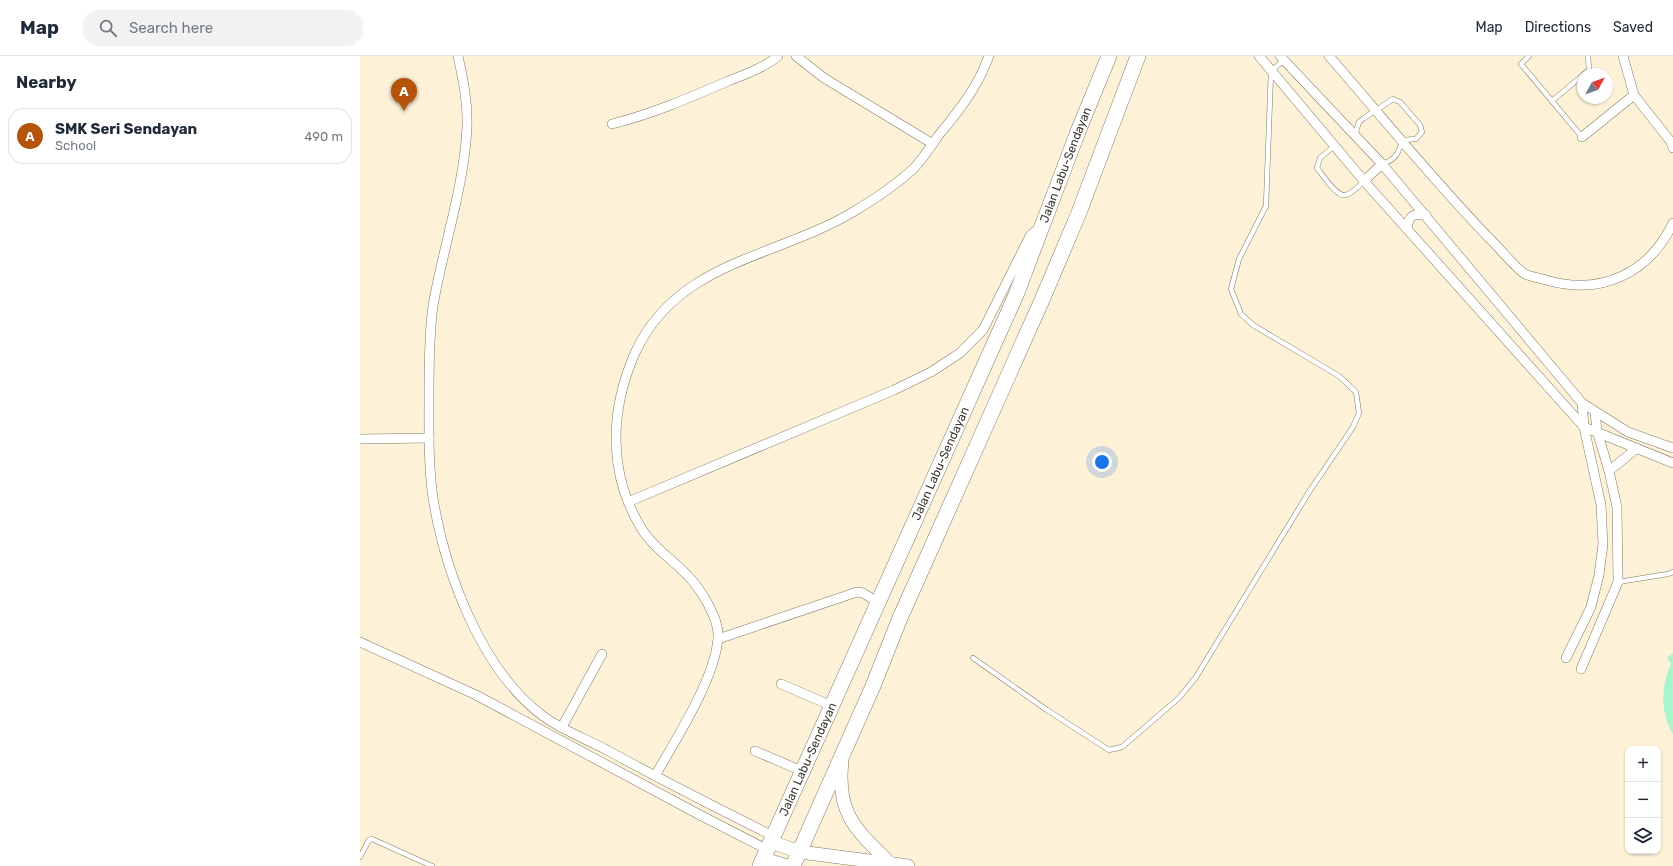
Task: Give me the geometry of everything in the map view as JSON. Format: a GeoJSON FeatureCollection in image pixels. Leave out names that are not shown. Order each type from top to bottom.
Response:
{"type":"FeatureCollection","features":[{"type":"Feature","properties":{"kind":"main road","name":"Jalan Labu-Sendayan"},"geometry":{"type":"LineString","coordinates":[[767,850],[832,706],[850,662],[1016,295],[1079,129],[1109,56]]}},
{"type":"Feature","properties":{"kind":"main road"},"geometry":{"type":"LineString","coordinates":[[793,866],[873,686],[900,618],[1042,300],[1078,214],[1138,56]]}},
{"type":"Feature","properties":{"kind":"main road"},"geometry":{"type":"LineString","coordinates":[[843,751],[840,779],[847,815],[857,830],[891,864]]}},
{"type":"Feature","properties":{"kind":"main road"},"geometry":{"type":"LineString","coordinates":[[767,850],[800,852],[908,866]]}},
{"type":"Feature","properties":{"kind":"main road"},"geometry":{"type":"LineString","coordinates":[[767,850],[787,866]]}},
{"type":"Feature","properties":{"kind":"street"},"geometry":{"type":"LineString","coordinates":[[458,56],[464,82],[467,125],[464,160],[432,314],[429,361],[429,438],[433,497],[442,539],[474,628],[489,655],[511,685],[545,717],[656,776],[767,850]]}},
{"type":"Feature","properties":{"kind":"street"},"geometry":{"type":"LineString","coordinates":[[612,124],[644,116],[686,99],[749,72],[778,56]]}},
{"type":"Feature","properties":{"kind":"street"},"geometry":{"type":"LineString","coordinates":[[796,56],[824,78],[933,144]]}},
{"type":"Feature","properties":{"kind":"street"},"geometry":{"type":"LineString","coordinates":[[656,776],[708,675],[718,639],[718,629],[713,612],[694,583],[644,532],[628,502],[620,476],[616,448],[616,413],[625,379],[636,352],[653,321],[677,298],[706,277],[852,213],[879,195],[914,167],[933,144],[978,82],[989,56]]}},
{"type":"Feature","properties":{"kind":"street"},"geometry":{"type":"LineString","coordinates":[[1259,56],[1364,181],[1584,427],[1673,463]]}},
{"type":"Feature","properties":{"kind":"street"},"geometry":{"type":"LineString","coordinates":[[1329,56],[1472,220],[1525,274],[1562,285],[1584,286],[1611,282],[1633,271],[1653,254],[1666,237],[1673,223]]}},
{"type":"Feature","properties":{"kind":"street"},"geometry":{"type":"LineString","coordinates":[[1623,56],[1634,95],[1672,142],[1673,148]]}},
{"type":"Feature","properties":{"kind":"street"},"geometry":{"type":"LineString","coordinates":[[1284,57],[1426,214],[1582,403],[1628,432],[1673,448]]}},
{"type":"Feature","properties":{"kind":"street"},"geometry":{"type":"LineString","coordinates":[[1582,137],[1634,95]]}},
{"type":"Feature","properties":{"kind":"street"},"geometry":{"type":"LineString","coordinates":[[1364,181],[1382,164]]}},
{"type":"Feature","properties":{"kind":"street"},"geometry":{"type":"LineString","coordinates":[[1408,230],[1407,222],[1411,216],[1417,213],[1426,214]]}},
{"type":"Feature","properties":{"kind":"street"},"geometry":{"type":"LineString","coordinates":[[628,502],[894,390],[931,372],[960,353],[983,330],[1030,236],[1034,232],[1041,229]]}},
{"type":"Feature","properties":{"kind":"street"},"geometry":{"type":"LineString","coordinates":[[1566,658],[1591,607],[1599,575],[1602,544],[1601,505],[1584,427],[1582,403]]}},
{"type":"Feature","properties":{"kind":"street"},"geometry":{"type":"LineString","coordinates":[[1581,669],[1618,582],[1617,507],[1609,471],[1597,431],[1595,412]]}},
{"type":"Feature","properties":{"kind":"street"},"geometry":{"type":"LineString","coordinates":[[360,439],[429,438]]}},
{"type":"Feature","properties":{"kind":"street"},"geometry":{"type":"LineString","coordinates":[[1609,471],[1637,448]]}},
{"type":"Feature","properties":{"kind":"street"},"geometry":{"type":"LineString","coordinates":[[718,639],[857,592],[863,593],[878,603]]}},
{"type":"Feature","properties":{"kind":"street"},"geometry":{"type":"LineString","coordinates":[[360,642],[476,695],[767,850]]}},
{"type":"Feature","properties":{"kind":"street"},"geometry":{"type":"LineString","coordinates":[[562,727],[602,654]]}},
{"type":"Feature","properties":{"kind":"street"},"geometry":{"type":"LineString","coordinates":[[782,684],[832,706]]}},
{"type":"Feature","properties":{"kind":"street"},"geometry":{"type":"LineString","coordinates":[[755,751],[802,771]]}},
{"type":"Feature","properties":{"kind":"lane"},"geometry":{"type":"LineString","coordinates":[[1529,56],[1521,64],[1582,137]]}},
{"type":"Feature","properties":{"kind":"lane"},"geometry":{"type":"LineString","coordinates":[[1588,56],[1589,68]]}},
{"type":"Feature","properties":{"kind":"lane"},"geometry":{"type":"LineString","coordinates":[[973,658],[1047,710],[1109,750],[1122,747],[1179,698],[1196,677],[1309,492],[1353,427],[1360,412],[1356,392],[1339,376],[1252,325],[1241,314],[1230,289],[1239,259],[1266,206],[1271,71],[1284,57]]}},
{"type":"Feature","properties":{"kind":"lane"},"geometry":{"type":"LineString","coordinates":[[1552,101],[1577,81]]}},
{"type":"Feature","properties":{"kind":"lane"},"geometry":{"type":"LineString","coordinates":[[1355,136],[1359,122],[1393,99],[1400,102],[1422,129],[1422,132],[1416,139],[1403,140],[1398,153],[1393,159],[1382,164]]}},
{"type":"Feature","properties":{"kind":"lane"},"geometry":{"type":"LineString","coordinates":[[1334,146],[1320,158],[1317,168],[1337,193],[1343,196],[1348,195],[1364,181]]}},
{"type":"Feature","properties":{"kind":"lane"},"geometry":{"type":"LineString","coordinates":[[1618,582],[1673,572]]}},
{"type":"Feature","properties":{"kind":"lane"},"geometry":{"type":"LineString","coordinates":[[360,857],[368,840],[372,839],[432,866]]}},
{"type":"Feature","properties":{"kind":"green space"},"geometry":{"type":"Polygon","coordinates":[[[1673,653],[1673,734],[1666,717],[1663,699],[1665,681],[1671,664],[1667,658],[1673,653]]]}},
{"type":"Feature","properties":{"kind":"place","name":"SMK Seri Sendayan"},"geometry":{"type":"Point","coordinates":[404,111]}}]}
